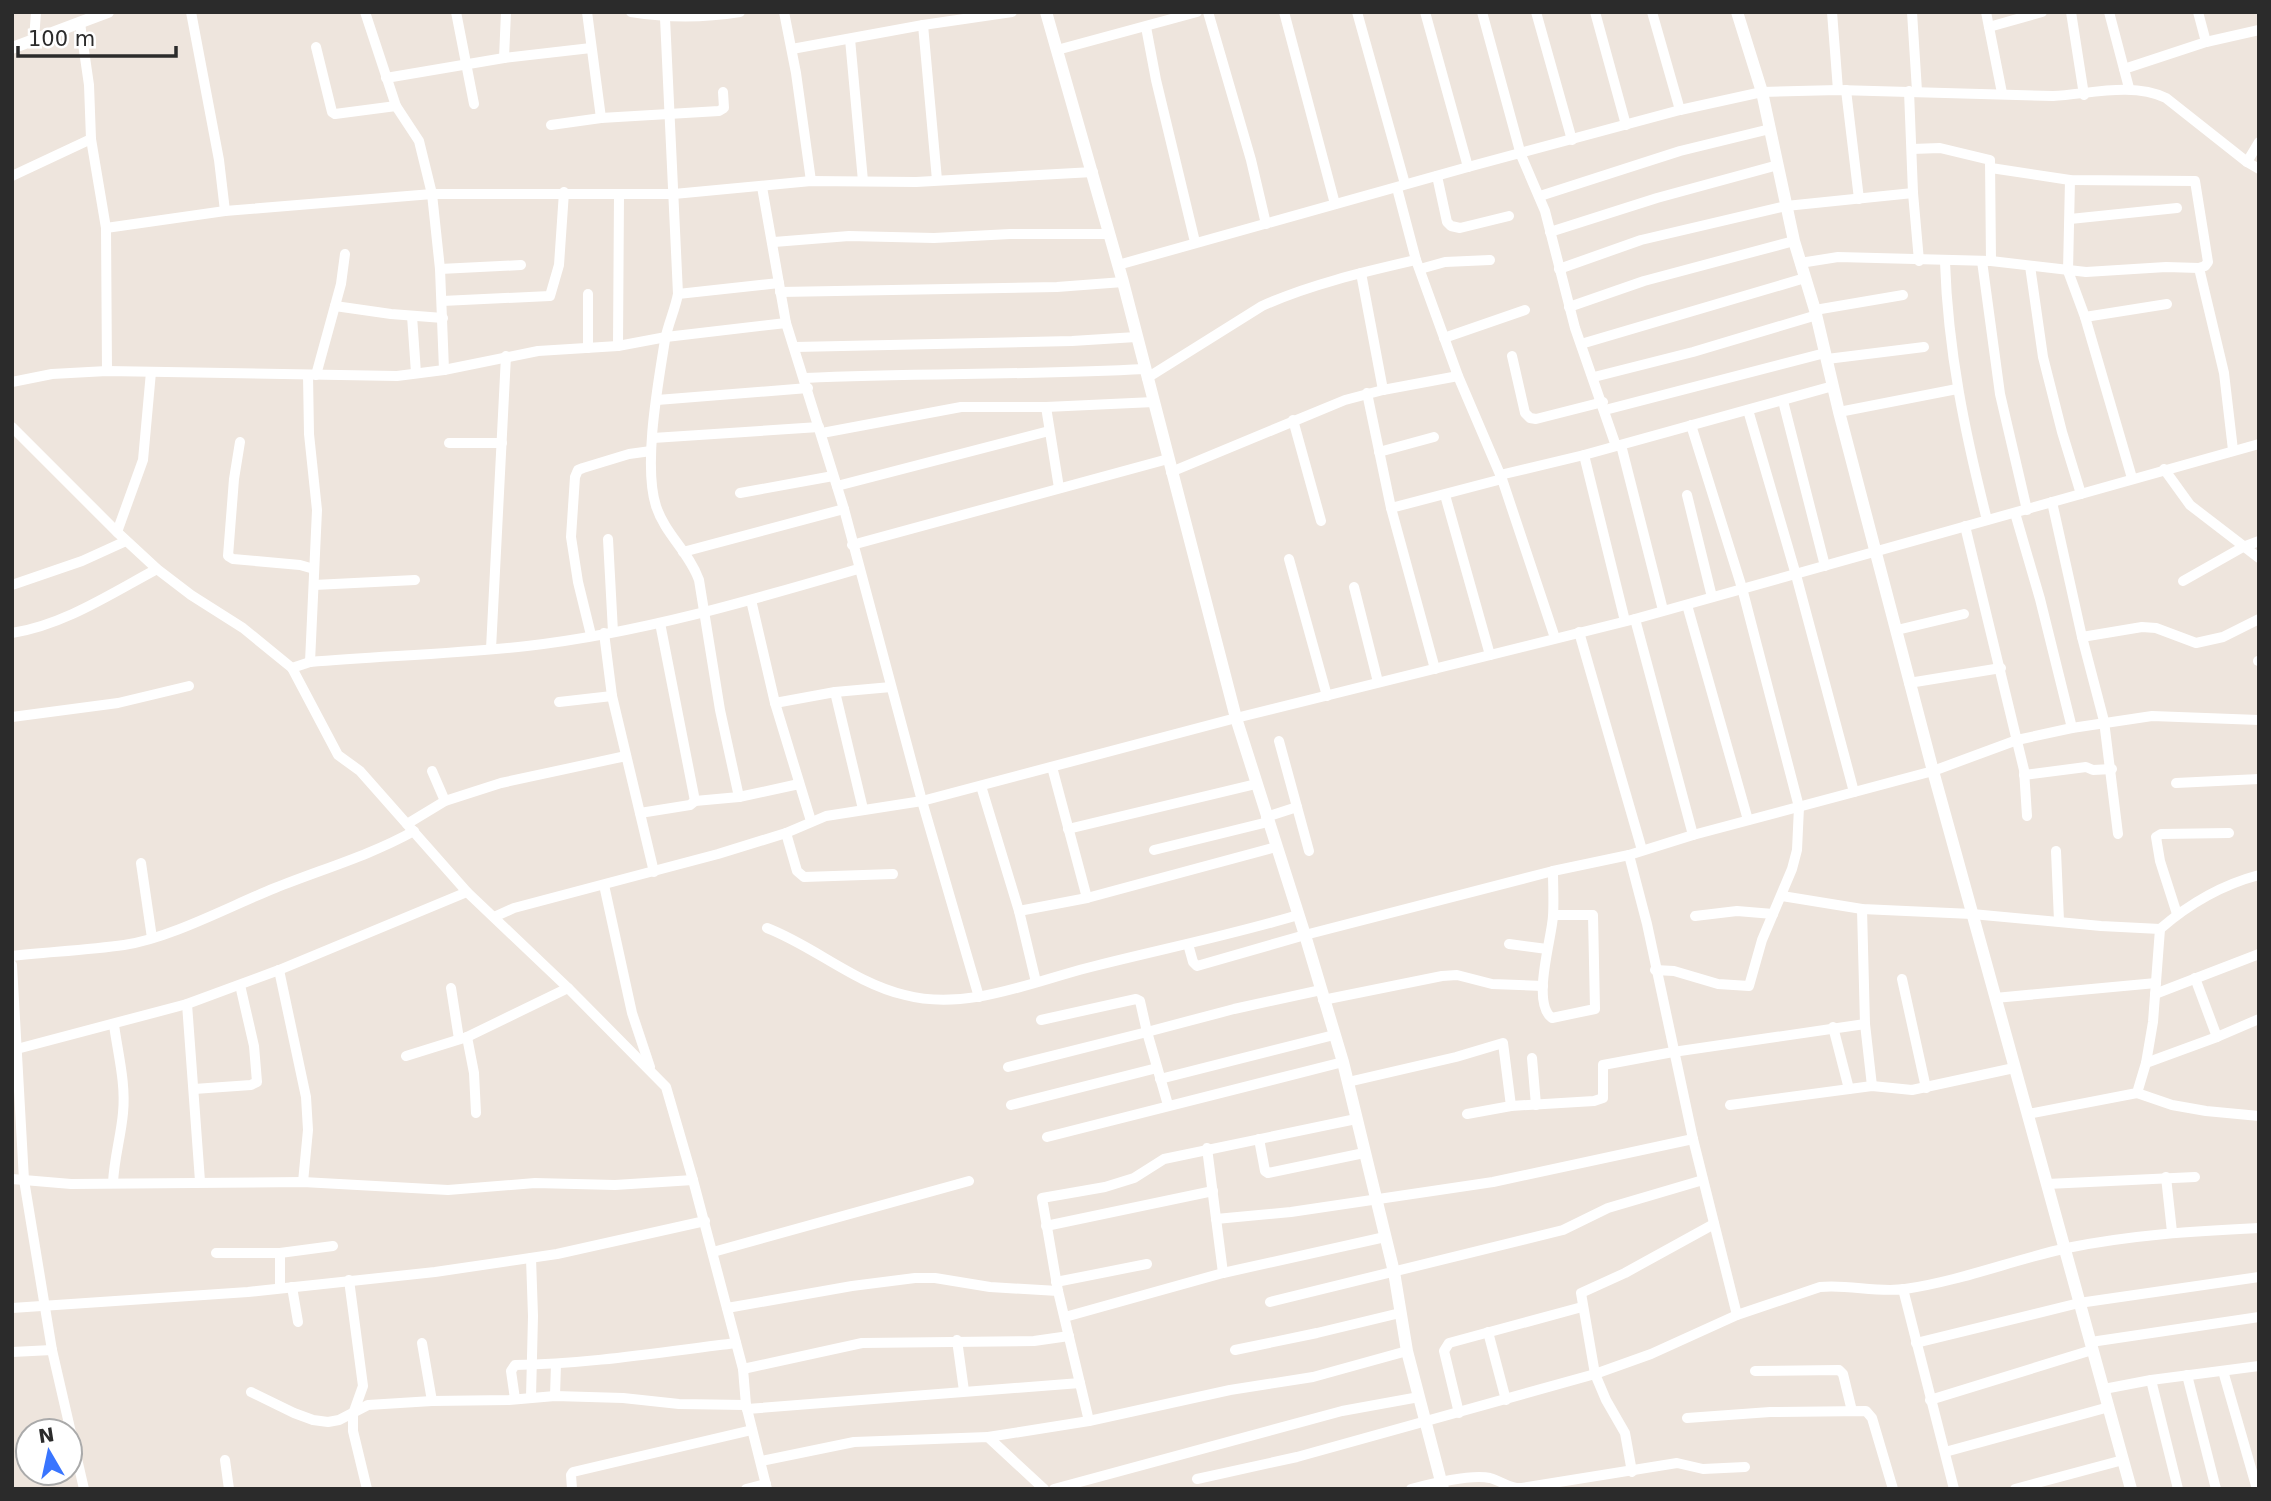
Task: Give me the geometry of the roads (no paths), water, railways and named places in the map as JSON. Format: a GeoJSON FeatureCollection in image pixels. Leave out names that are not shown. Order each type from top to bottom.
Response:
{"type":"FeatureCollection","features":[{"type":"Feature","properties":{"kind":"street"},"geometry":{"type":"LineString","coordinates":[[34,40],[36,12]]}},
{"type":"Feature","properties":{"kind":"street"},"geometry":{"type":"LineString","coordinates":[[12,48],[108,12]]}},
{"type":"Feature","properties":{"kind":"street"},"geometry":{"type":"LineString","coordinates":[[191,12],[219,160],[225,211]]}},
{"type":"Feature","properties":{"kind":"street"},"geometry":{"type":"LineString","coordinates":[[365,12],[396,106],[419,141],[432,194],[440,269],[444,370]]}},
{"type":"Feature","properties":{"kind":"street"},"geometry":{"type":"LineString","coordinates":[[456,12],[474,104]]}},
{"type":"Feature","properties":{"kind":"street"},"geometry":{"type":"LineString","coordinates":[[505,58],[506,12]]}},
{"type":"Feature","properties":{"kind":"street"},"geometry":{"type":"LineString","coordinates":[[587,12],[601,118]]}},
{"type":"Feature","properties":{"kind":"street"},"geometry":{"type":"LineString","coordinates":[[631,12],[666,18],[740,12]]}},
{"type":"Feature","properties":{"kind":"street"},"geometry":{"type":"LineString","coordinates":[[784,12],[811,181]]}},
{"type":"Feature","properties":{"kind":"street"},"geometry":{"type":"LineString","coordinates":[[792,49],[1012,12]]}},
{"type":"Feature","properties":{"kind":"street"},"geometry":{"type":"LineString","coordinates":[[1046,12],[1123,282],[1236,718],[1343,1062],[1394,1272],[1407,1351],[1442,1485]]}},
{"type":"Feature","properties":{"kind":"street"},"geometry":{"type":"LineString","coordinates":[[1057,50],[1197,12]]}},
{"type":"Feature","properties":{"kind":"street"},"geometry":{"type":"LineString","coordinates":[[1208,12],[1251,160],[1266,225]]}},
{"type":"Feature","properties":{"kind":"street"},"geometry":{"type":"LineString","coordinates":[[1284,12],[1335,204]]}},
{"type":"Feature","properties":{"kind":"street"},"geometry":{"type":"LineString","coordinates":[[1357,12],[1418,264],[1458,376],[1501,477],[1555,638]]}},
{"type":"Feature","properties":{"kind":"street"},"geometry":{"type":"LineString","coordinates":[[1425,12],[1468,167]]}},
{"type":"Feature","properties":{"kind":"street"},"geometry":{"type":"LineString","coordinates":[[1482,12],[1521,155],[1540,195],[1569,307],[1619,445],[1663,610]]}},
{"type":"Feature","properties":{"kind":"street"},"geometry":{"type":"LineString","coordinates":[[1536,12],[1572,140]]}},
{"type":"Feature","properties":{"kind":"street"},"geometry":{"type":"LineString","coordinates":[[1595,12],[1626,125]]}},
{"type":"Feature","properties":{"kind":"street"},"geometry":{"type":"LineString","coordinates":[[1653,12],[1680,110]]}},
{"type":"Feature","properties":{"kind":"street"},"geometry":{"type":"LineString","coordinates":[[1737,12],[1762,92],[1794,241],[1816,313],[1909,682],[2131,1489]]}},
{"type":"Feature","properties":{"kind":"street"},"geometry":{"type":"LineString","coordinates":[[1832,12],[1859,199]]}},
{"type":"Feature","properties":{"kind":"street"},"geometry":{"type":"LineString","coordinates":[[1912,12],[1913,193],[1919,261]]}},
{"type":"Feature","properties":{"kind":"street"},"geometry":{"type":"LineString","coordinates":[[1986,12],[2002,93]]}},
{"type":"Feature","properties":{"kind":"street"},"geometry":{"type":"LineString","coordinates":[[1989,27],[2042,12]]}},
{"type":"Feature","properties":{"kind":"street"},"geometry":{"type":"LineString","coordinates":[[2071,12],[2084,95]]}},
{"type":"Feature","properties":{"kind":"street"},"geometry":{"type":"LineString","coordinates":[[2109,12],[2129,88]]}},
{"type":"Feature","properties":{"kind":"street"},"geometry":{"type":"LineString","coordinates":[[2198,12],[2206,42]]}},
{"type":"Feature","properties":{"kind":"street"},"geometry":{"type":"LineString","coordinates":[[666,18],[678,294],[666,337],[651,451],[650,479],[664,526],[693,565],[699,580],[720,710],[739,797]]}},
{"type":"Feature","properties":{"kind":"street"},"geometry":{"type":"LineString","coordinates":[[80,23],[89,85],[91,139],[106,228],[107,371]]}},
{"type":"Feature","properties":{"kind":"street"},"geometry":{"type":"LineString","coordinates":[[923,25],[937,180]]}},
{"type":"Feature","properties":{"kind":"street"},"geometry":{"type":"LineString","coordinates":[[1146,27],[1195,242]]}},
{"type":"Feature","properties":{"kind":"street"},"geometry":{"type":"LineString","coordinates":[[2123,69],[2206,42],[2259,30]]}},
{"type":"Feature","properties":{"kind":"street"},"geometry":{"type":"LineString","coordinates":[[850,39],[863,181]]}},
{"type":"Feature","properties":{"kind":"street"},"geometry":{"type":"LineString","coordinates":[[316,47],[332,112],[335,114],[396,106]]}},
{"type":"Feature","properties":{"kind":"street"},"geometry":{"type":"LineString","coordinates":[[386,78],[505,58],[591,48]]}},
{"type":"Feature","properties":{"kind":"street"},"geometry":{"type":"LineString","coordinates":[[1118,265],[1680,110],[1762,92],[1842,90],[2084,95],[2129,88],[2166,98],[2259,169]]}},
{"type":"Feature","properties":{"kind":"street"},"geometry":{"type":"LineString","coordinates":[[551,125],[601,118],[722,110],[723,92]]}},
{"type":"Feature","properties":{"kind":"street"},"geometry":{"type":"LineString","coordinates":[[1540,195],[1680,151],[1770,129]]}},
{"type":"Feature","properties":{"kind":"street"},"geometry":{"type":"LineString","coordinates":[[12,176],[91,139]]}},
{"type":"Feature","properties":{"kind":"street"},"geometry":{"type":"LineString","coordinates":[[2247,162],[2259,142]]}},
{"type":"Feature","properties":{"kind":"street"},"geometry":{"type":"LineString","coordinates":[[1912,149],[1940,148],[1988,158],[1991,169],[1986,261],[2000,394],[2027,510]]}},
{"type":"Feature","properties":{"kind":"street"},"geometry":{"type":"LineString","coordinates":[[1550,232],[1657,198],[1779,165]]}},
{"type":"Feature","properties":{"kind":"street"},"geometry":{"type":"LineString","coordinates":[[1800,263],[1838,257],[1945,262],[1986,261],[2068,271],[2199,268],[2208,262],[2195,181],[2070,180],[1991,169]]}},
{"type":"Feature","properties":{"kind":"street"},"geometry":{"type":"LineString","coordinates":[[106,228],[225,211],[432,194],[674,194],[811,181],[937,180],[1093,172]]}},
{"type":"Feature","properties":{"kind":"street"},"geometry":{"type":"LineString","coordinates":[[1437,176],[1447,222],[1451,226],[1460,228],[1509,216]]}},
{"type":"Feature","properties":{"kind":"street"},"geometry":{"type":"LineString","coordinates":[[2070,180],[2068,271],[2085,317],[2132,478]]}},
{"type":"Feature","properties":{"kind":"street"},"geometry":{"type":"LineString","coordinates":[[762,187],[774,242],[786,323],[844,509],[922,801],[979,997]]}},
{"type":"Feature","properties":{"kind":"street"},"geometry":{"type":"LineString","coordinates":[[442,301],[550,296],[561,252],[564,192]]}},
{"type":"Feature","properties":{"kind":"street"},"geometry":{"type":"LineString","coordinates":[[1559,269],[1641,240],[1786,206],[1913,193]]}},
{"type":"Feature","properties":{"kind":"street"},"geometry":{"type":"LineString","coordinates":[[618,346],[619,194]]}},
{"type":"Feature","properties":{"kind":"street"},"geometry":{"type":"LineString","coordinates":[[2070,219],[2178,208]]}},
{"type":"Feature","properties":{"kind":"street"},"geometry":{"type":"LineString","coordinates":[[774,242],[849,236],[934,238],[1010,234],[1109,234]]}},
{"type":"Feature","properties":{"kind":"street"},"geometry":{"type":"LineString","coordinates":[[1569,307],[1644,281],[1794,241]]}},
{"type":"Feature","properties":{"kind":"street"},"geometry":{"type":"LineString","coordinates":[[310,662],[317,510],[309,434],[312,375],[335,306],[345,254]]}},
{"type":"Feature","properties":{"kind":"street"},"geometry":{"type":"LineString","coordinates":[[657,400],[881,375],[1146,374],[1280,298],[1361,273],[1418,264],[1490,260]]}},
{"type":"Feature","properties":{"kind":"street"},"geometry":{"type":"LineString","coordinates":[[1945,262],[1947,312],[1956,389],[1987,520]]}},
{"type":"Feature","properties":{"kind":"street"},"geometry":{"type":"LineString","coordinates":[[440,269],[521,265]]}},
{"type":"Feature","properties":{"kind":"street"},"geometry":{"type":"LineString","coordinates":[[2030,266],[2043,357],[2081,494]]}},
{"type":"Feature","properties":{"kind":"street"},"geometry":{"type":"LineString","coordinates":[[2199,268],[2224,373],[2233,450]]}},
{"type":"Feature","properties":{"kind":"street"},"geometry":{"type":"LineString","coordinates":[[1361,273],[1383,390]]}},
{"type":"Feature","properties":{"kind":"street"},"geometry":{"type":"LineString","coordinates":[[1581,344],[1805,278]]}},
{"type":"Feature","properties":{"kind":"street"},"geometry":{"type":"LineString","coordinates":[[678,294],[780,288],[1057,287],[1123,282]]}},
{"type":"Feature","properties":{"kind":"street"},"geometry":{"type":"LineString","coordinates":[[588,348],[589,294]]}},
{"type":"Feature","properties":{"kind":"street"},"geometry":{"type":"LineString","coordinates":[[1594,377],[1693,352],[1816,313],[1903,295]]}},
{"type":"Feature","properties":{"kind":"street"},"geometry":{"type":"LineString","coordinates":[[2085,317],[2166,304]]}},
{"type":"Feature","properties":{"kind":"street"},"geometry":{"type":"LineString","coordinates":[[335,306],[443,318]]}},
{"type":"Feature","properties":{"kind":"street"},"geometry":{"type":"LineString","coordinates":[[1444,338],[1525,310]]}},
{"type":"Feature","properties":{"kind":"street"},"geometry":{"type":"LineString","coordinates":[[412,316],[416,373]]}},
{"type":"Feature","properties":{"kind":"street"},"geometry":{"type":"LineString","coordinates":[[12,382],[52,374],[107,371],[382,376],[444,370],[538,351],[618,346],[666,337],[786,323]]}},
{"type":"Feature","properties":{"kind":"street"},"geometry":{"type":"LineString","coordinates":[[795,347],[1072,341],[1136,337]]}},
{"type":"Feature","properties":{"kind":"street"},"geometry":{"type":"LineString","coordinates":[[1513,356],[1525,413],[1536,419],[1826,356],[1924,347]]}},
{"type":"Feature","properties":{"kind":"street"},"geometry":{"type":"LineString","coordinates":[[491,649],[506,356]]}},
{"type":"Feature","properties":{"kind":"street"},"geometry":{"type":"LineString","coordinates":[[117,532],[144,460],[151,372]]}},
{"type":"Feature","properties":{"kind":"street"},"geometry":{"type":"LineString","coordinates":[[1171,472],[1293,420],[1367,394],[1458,376]]}},
{"type":"Feature","properties":{"kind":"street"},"geometry":{"type":"LineString","coordinates":[[1391,508],[1446,495],[1501,477],[1833,386]]}},
{"type":"Feature","properties":{"kind":"street"},"geometry":{"type":"LineString","coordinates":[[1839,412],[1956,389]]}},
{"type":"Feature","properties":{"kind":"street"},"geometry":{"type":"LineString","coordinates":[[1367,394],[1391,508],[1435,669]]}},
{"type":"Feature","properties":{"kind":"street"},"geometry":{"type":"LineString","coordinates":[[1783,401],[1825,565]]}},
{"type":"Feature","properties":{"kind":"street"},"geometry":{"type":"LineString","coordinates":[[653,438],[820,430],[961,407],[1046,407],[1154,402]]}},
{"type":"Feature","properties":{"kind":"street"},"geometry":{"type":"LineString","coordinates":[[1046,407],[1059,488]]}},
{"type":"Feature","properties":{"kind":"street"},"geometry":{"type":"LineString","coordinates":[[1748,410],[1796,575],[1854,792]]}},
{"type":"Feature","properties":{"kind":"street"},"geometry":{"type":"LineString","coordinates":[[1293,420],[1321,521]]}},
{"type":"Feature","properties":{"kind":"street"},"geometry":{"type":"LineString","coordinates":[[1656,970],[1674,971],[1718,984],[1749,986],[1762,940],[1782,896],[1797,850],[1799,807],[1742,588],[1691,425]]}},
{"type":"Feature","properties":{"kind":"street"},"geometry":{"type":"LineString","coordinates":[[12,427],[126,541],[158,569],[191,595],[243,628],[292,668],[338,755],[360,771],[467,892],[568,988],[666,1087],[743,1369],[747,1407],[767,1486],[746,1489]]}},
{"type":"Feature","properties":{"kind":"street"},"geometry":{"type":"LineString","coordinates":[[740,493],[835,481],[1049,431]]}},
{"type":"Feature","properties":{"kind":"street"},"geometry":{"type":"LineString","coordinates":[[1379,452],[1434,437]]}},
{"type":"Feature","properties":{"kind":"street"},"geometry":{"type":"LineString","coordinates":[[240,442],[228,556],[233,559],[300,565],[314,569]]}},
{"type":"Feature","properties":{"kind":"street"},"geometry":{"type":"LineString","coordinates":[[449,443],[502,443]]}},
{"type":"Feature","properties":{"kind":"street"},"geometry":{"type":"LineString","coordinates":[[494,917],[514,908],[654,872],[786,833],[811,821],[863,809],[922,801],[1236,718],[1630,620],[2259,444]]}},
{"type":"Feature","properties":{"kind":"street"},"geometry":{"type":"LineString","coordinates":[[591,635],[571,537],[575,477],[578,470],[583,468],[629,454],[651,451]]}},
{"type":"Feature","properties":{"kind":"street"},"geometry":{"type":"LineString","coordinates":[[1584,455],[1693,835]]}},
{"type":"Feature","properties":{"kind":"street"},"geometry":{"type":"LineString","coordinates":[[852,545],[1168,459]]}},
{"type":"Feature","properties":{"kind":"street"},"geometry":{"type":"LineString","coordinates":[[2164,469],[2190,505],[2259,558]]}},
{"type":"Feature","properties":{"kind":"street"},"geometry":{"type":"LineString","coordinates":[[1446,495],[1490,655]]}},
{"type":"Feature","properties":{"kind":"street"},"geometry":{"type":"LineString","coordinates":[[1687,495],[1712,597]]}},
{"type":"Feature","properties":{"kind":"street"},"geometry":{"type":"LineString","coordinates":[[2052,502],[2104,721],[2118,834]]}},
{"type":"Feature","properties":{"kind":"street"},"geometry":{"type":"LineString","coordinates":[[683,552],[844,509]]}},
{"type":"Feature","properties":{"kind":"street"},"geometry":{"type":"LineString","coordinates":[[2015,513],[2072,727]]}},
{"type":"Feature","properties":{"kind":"street"},"geometry":{"type":"LineString","coordinates":[[1965,526],[2017,740],[2024,775],[2027,816]]}},
{"type":"Feature","properties":{"kind":"street"},"geometry":{"type":"LineString","coordinates":[[608,539],[612,696],[654,872]]}},
{"type":"Feature","properties":{"kind":"street"},"geometry":{"type":"LineString","coordinates":[[12,585],[82,561],[126,541]]}},
{"type":"Feature","properties":{"kind":"street"},"geometry":{"type":"LineString","coordinates":[[2183,581],[2243,547],[2259,541]]}},
{"type":"Feature","properties":{"kind":"street"},"geometry":{"type":"LineString","coordinates":[[1289,559],[1327,696]]}},
{"type":"Feature","properties":{"kind":"street"},"geometry":{"type":"LineString","coordinates":[[12,633],[41,626],[93,604],[158,569]]}},
{"type":"Feature","properties":{"kind":"street"},"geometry":{"type":"LineString","coordinates":[[292,668],[310,662],[528,646],[609,633],[751,600],[858,569]]}},
{"type":"Feature","properties":{"kind":"street"},"geometry":{"type":"LineString","coordinates":[[314,585],[415,580]]}},
{"type":"Feature","properties":{"kind":"street"},"geometry":{"type":"LineString","coordinates":[[1354,587],[1378,682]]}},
{"type":"Feature","properties":{"kind":"street"},"geometry":{"type":"LineString","coordinates":[[751,600],[775,703],[811,821]]}},
{"type":"Feature","properties":{"kind":"street"},"geometry":{"type":"LineString","coordinates":[[1687,605],[1748,820]]}},
{"type":"Feature","properties":{"kind":"street"},"geometry":{"type":"LineString","coordinates":[[1897,630],[1964,614]]}},
{"type":"Feature","properties":{"kind":"street"},"geometry":{"type":"LineString","coordinates":[[2082,637],[2156,628],[2182,640],[2196,643],[2223,637],[2259,619]]}},
{"type":"Feature","properties":{"kind":"street"},"geometry":{"type":"LineString","coordinates":[[660,623],[695,801]]}},
{"type":"Feature","properties":{"kind":"street"},"geometry":{"type":"LineString","coordinates":[[1579,632],[1642,850]]}},
{"type":"Feature","properties":{"kind":"street"},"geometry":{"type":"LineString","coordinates":[[1909,682],[2001,668]]}},
{"type":"Feature","properties":{"kind":"street"},"geometry":{"type":"LineString","coordinates":[[12,717],[118,703],[189,686]]}},
{"type":"Feature","properties":{"kind":"street"},"geometry":{"type":"LineString","coordinates":[[775,703],[835,692],[891,687]]}},
{"type":"Feature","properties":{"kind":"street"},"geometry":{"type":"LineString","coordinates":[[835,692],[863,809]]}},
{"type":"Feature","properties":{"kind":"street"},"geometry":{"type":"LineString","coordinates":[[559,702],[612,696]]}},
{"type":"Feature","properties":{"kind":"street"},"geometry":{"type":"LineString","coordinates":[[1188,944],[1193,962],[1197,966],[1305,935],[1553,871],[1629,855],[1693,835],[1933,771],[2017,740],[2072,727],[2104,721],[2172,716],[2259,720]]}},
{"type":"Feature","properties":{"kind":"street"},"geometry":{"type":"LineString","coordinates":[[1279,741],[1309,851]]}},
{"type":"Feature","properties":{"kind":"street"},"geometry":{"type":"LineString","coordinates":[[12,956],[125,945],[152,938],[387,846],[445,801],[500,783],[625,756]]}},
{"type":"Feature","properties":{"kind":"street"},"geometry":{"type":"LineString","coordinates":[[2024,775],[2086,767],[2093,770],[2112,769]]}},
{"type":"Feature","properties":{"kind":"street"},"geometry":{"type":"LineString","coordinates":[[1052,768],[1087,898]]}},
{"type":"Feature","properties":{"kind":"street"},"geometry":{"type":"LineString","coordinates":[[432,771],[445,801]]}},
{"type":"Feature","properties":{"kind":"street"},"geometry":{"type":"LineString","coordinates":[[2176,783],[2259,779]]}},
{"type":"Feature","properties":{"kind":"street"},"geometry":{"type":"LineString","coordinates":[[640,813],[799,784]]}},
{"type":"Feature","properties":{"kind":"street"},"geometry":{"type":"LineString","coordinates":[[1068,829],[1256,784]]}},
{"type":"Feature","properties":{"kind":"street"},"geometry":{"type":"LineString","coordinates":[[981,786],[1019,911],[1036,982]]}},
{"type":"Feature","properties":{"kind":"street"},"geometry":{"type":"LineString","coordinates":[[1154,850],[1267,819],[1297,807]]}},
{"type":"Feature","properties":{"kind":"street"},"geometry":{"type":"LineString","coordinates":[[786,833],[797,872],[804,877],[893,874]]}},
{"type":"Feature","properties":{"kind":"street"},"geometry":{"type":"LineString","coordinates":[[2177,914],[2160,861],[2156,838],[2161,834],[2229,833]]}},
{"type":"Feature","properties":{"kind":"street"},"geometry":{"type":"LineString","coordinates":[[1019,911],[1087,898],[1276,847]]}},
{"type":"Feature","properties":{"kind":"street"},"geometry":{"type":"LineString","coordinates":[[2056,851],[2059,921]]}},
{"type":"Feature","properties":{"kind":"street"},"geometry":{"type":"LineString","coordinates":[[1629,855],[1647,924],[1693,1139],[1737,1315]]}},
{"type":"Feature","properties":{"kind":"street"},"geometry":{"type":"LineString","coordinates":[[141,863],[152,938]]}},
{"type":"Feature","properties":{"kind":"street"},"geometry":{"type":"LineString","coordinates":[[1553,871],[1553,915],[1543,986],[1545,1010],[1552,1018],[1595,1009],[1593,915],[1553,915]]}},
{"type":"Feature","properties":{"kind":"street"},"geometry":{"type":"LineString","coordinates":[[2137,1093],[2146,1063],[2160,929],[2177,914],[2218,889],[2259,875]]}},
{"type":"Feature","properties":{"kind":"street"},"geometry":{"type":"LineString","coordinates":[[604,885],[630,1005],[651,1071]]}},
{"type":"Feature","properties":{"kind":"street"},"geometry":{"type":"LineString","coordinates":[[15,1050],[114,1026],[187,1004],[279,970],[467,892]]}},
{"type":"Feature","properties":{"kind":"street"},"geometry":{"type":"LineString","coordinates":[[1782,896],[1862,909],[1972,914],[2160,929]]}},
{"type":"Feature","properties":{"kind":"street"},"geometry":{"type":"LineString","coordinates":[[1862,909],[1865,1024],[1872,1086]]}},
{"type":"Feature","properties":{"kind":"street"},"geometry":{"type":"LineString","coordinates":[[1695,916],[1737,911],[1773,915]]}},
{"type":"Feature","properties":{"kind":"street"},"geometry":{"type":"LineString","coordinates":[[766,928],[791,938],[845,970],[905,996],[933,999],[979,997],[1231,935],[1298,915]]}},
{"type":"Feature","properties":{"kind":"street"},"geometry":{"type":"LineString","coordinates":[[1509,944],[1547,950]]}},
{"type":"Feature","properties":{"kind":"street"},"geometry":{"type":"LineString","coordinates":[[1995,998],[2155,989],[2195,978],[2259,954]]}},
{"type":"Feature","properties":{"kind":"street"},"geometry":{"type":"LineString","coordinates":[[12,965],[24,1180],[52,1350],[83,1489]]}},
{"type":"Feature","properties":{"kind":"street"},"geometry":{"type":"LineString","coordinates":[[279,970],[306,1097],[308,1130],[303,1182]]}},
{"type":"Feature","properties":{"kind":"street"},"geometry":{"type":"LineString","coordinates":[[1007,1067],[1234,1009],[1442,976],[1457,975],[1492,984],[1543,986]]}},
{"type":"Feature","properties":{"kind":"street"},"geometry":{"type":"LineString","coordinates":[[2195,978],[2217,1037]]}},
{"type":"Feature","properties":{"kind":"street"},"geometry":{"type":"LineString","coordinates":[[1902,979],[1926,1088]]}},
{"type":"Feature","properties":{"kind":"street"},"geometry":{"type":"LineString","coordinates":[[194,1089],[251,1085],[257,1082],[254,1046],[240,985]]}},
{"type":"Feature","properties":{"kind":"street"},"geometry":{"type":"LineString","coordinates":[[451,988],[474,1073],[475,1113]]}},
{"type":"Feature","properties":{"kind":"street"},"geometry":{"type":"LineString","coordinates":[[406,1056],[463,1038],[568,988]]}},
{"type":"Feature","properties":{"kind":"street"},"geometry":{"type":"LineString","coordinates":[[1041,1020],[1136,999],[1140,1001],[1168,1105]]}},
{"type":"Feature","properties":{"kind":"street"},"geometry":{"type":"LineString","coordinates":[[187,1004],[200,1181]]}},
{"type":"Feature","properties":{"kind":"street"},"geometry":{"type":"LineString","coordinates":[[2146,1063],[2259,1019]]}},
{"type":"Feature","properties":{"kind":"street"},"geometry":{"type":"LineString","coordinates":[[1467,1114],[1603,1098],[1603,1065],[1865,1024]]}},
{"type":"Feature","properties":{"kind":"street"},"geometry":{"type":"LineString","coordinates":[[113,1183],[124,1102],[114,1026]]}},
{"type":"Feature","properties":{"kind":"street"},"geometry":{"type":"LineString","coordinates":[[1833,1027],[1849,1089]]}},
{"type":"Feature","properties":{"kind":"street"},"geometry":{"type":"LineString","coordinates":[[1011,1105],[1334,1035]]}},
{"type":"Feature","properties":{"kind":"street"},"geometry":{"type":"LineString","coordinates":[[1348,1082],[1456,1057],[1503,1043],[1511,1107]]}},
{"type":"Feature","properties":{"kind":"street"},"geometry":{"type":"LineString","coordinates":[[1532,1058],[1536,1105]]}},
{"type":"Feature","properties":{"kind":"street"},"geometry":{"type":"LineString","coordinates":[[1047,1137],[1343,1062]]}},
{"type":"Feature","properties":{"kind":"street"},"geometry":{"type":"LineString","coordinates":[[1730,1105],[1872,1086],[1912,1090],[2014,1068]]}},
{"type":"Feature","properties":{"kind":"street"},"geometry":{"type":"LineString","coordinates":[[2028,1114],[2137,1093],[2183,1107],[2259,1116]]}},
{"type":"Feature","properties":{"kind":"street"},"geometry":{"type":"LineString","coordinates":[[1089,1421],[1057,1286],[1042,1198],[1122,1182],[1134,1178],[1164,1159],[1207,1148],[1356,1119]]}},
{"type":"Feature","properties":{"kind":"street"},"geometry":{"type":"LineString","coordinates":[[1259,1139],[1265,1171],[1268,1173],[1364,1153]]}},
{"type":"Feature","properties":{"kind":"street"},"geometry":{"type":"LineString","coordinates":[[1216,1219],[1291,1212],[1493,1182],[1693,1139]]}},
{"type":"Feature","properties":{"kind":"street"},"geometry":{"type":"LineString","coordinates":[[1207,1148],[1223,1273]]}},
{"type":"Feature","properties":{"kind":"street"},"geometry":{"type":"LineString","coordinates":[[2166,1177],[2172,1232]]}},
{"type":"Feature","properties":{"kind":"street"},"geometry":{"type":"LineString","coordinates":[[2047,1184],[2195,1177]]}},
{"type":"Feature","properties":{"kind":"street"},"geometry":{"type":"LineString","coordinates":[[12,1179],[71,1184],[303,1182],[447,1190],[535,1183],[615,1185],[693,1180]]}},
{"type":"Feature","properties":{"kind":"street"},"geometry":{"type":"LineString","coordinates":[[1270,1302],[1563,1230],[1608,1208],[1703,1180]]}},
{"type":"Feature","properties":{"kind":"street"},"geometry":{"type":"LineString","coordinates":[[713,1252],[969,1181]]}},
{"type":"Feature","properties":{"kind":"street"},"geometry":{"type":"LineString","coordinates":[[1046,1226],[1213,1191]]}},
{"type":"Feature","properties":{"kind":"street"},"geometry":{"type":"LineString","coordinates":[[12,1308],[224,1294],[435,1272],[531,1258],[643,1237],[705,1222]]}},
{"type":"Feature","properties":{"kind":"street"},"geometry":{"type":"LineString","coordinates":[[1632,1472],[1625,1433],[1595,1374],[1581,1293],[1625,1273],[1714,1224]]}},
{"type":"Feature","properties":{"kind":"street"},"geometry":{"type":"LineString","coordinates":[[1197,1479],[1297,1457],[1595,1374],[1651,1354],[1737,1315],[1820,1287],[1833,1285],[1903,1289],[2066,1249],[2172,1232],[2259,1228]]}},
{"type":"Feature","properties":{"kind":"street"},"geometry":{"type":"LineString","coordinates":[[1065,1317],[1223,1273],[1385,1237]]}},
{"type":"Feature","properties":{"kind":"street"},"geometry":{"type":"LineString","coordinates":[[216,1253],[280,1253],[333,1246]]}},
{"type":"Feature","properties":{"kind":"street"},"geometry":{"type":"LineString","coordinates":[[280,1253],[281,1288]]}},
{"type":"Feature","properties":{"kind":"street"},"geometry":{"type":"LineString","coordinates":[[531,1258],[531,1397]]}},
{"type":"Feature","properties":{"kind":"street"},"geometry":{"type":"LineString","coordinates":[[727,1308],[813,1292],[915,1278],[935,1278],[990,1287],[1057,1286],[1147,1264]]}},
{"type":"Feature","properties":{"kind":"street"},"geometry":{"type":"LineString","coordinates":[[1916,1343],[2080,1303],[2259,1277]]}},
{"type":"Feature","properties":{"kind":"street"},"geometry":{"type":"LineString","coordinates":[[349,1280],[363,1386],[354,1414],[353,1431],[368,1489]]}},
{"type":"Feature","properties":{"kind":"street"},"geometry":{"type":"LineString","coordinates":[[292,1287],[298,1322]]}},
{"type":"Feature","properties":{"kind":"street"},"geometry":{"type":"LineString","coordinates":[[1903,1289],[1954,1489]]}},
{"type":"Feature","properties":{"kind":"street"},"geometry":{"type":"LineString","coordinates":[[1459,1413],[1444,1351],[1449,1343],[1582,1307]]}},
{"type":"Feature","properties":{"kind":"street"},"geometry":{"type":"LineString","coordinates":[[1235,1350],[1317,1334],[1400,1313]]}},
{"type":"Feature","properties":{"kind":"street"},"geometry":{"type":"LineString","coordinates":[[1930,1400],[2092,1346],[2259,1317]]}},
{"type":"Feature","properties":{"kind":"street"},"geometry":{"type":"LineString","coordinates":[[1488,1332],[1506,1400]]}},
{"type":"Feature","properties":{"kind":"street"},"geometry":{"type":"LineString","coordinates":[[743,1369],[862,1343],[1034,1341],[1069,1336]]}},
{"type":"Feature","properties":{"kind":"street"},"geometry":{"type":"LineString","coordinates":[[957,1340],[964,1391]]}},
{"type":"Feature","properties":{"kind":"street"},"geometry":{"type":"LineString","coordinates":[[422,1343],[432,1401]]}},
{"type":"Feature","properties":{"kind":"street"},"geometry":{"type":"LineString","coordinates":[[515,1399],[512,1367],[736,1343]]}},
{"type":"Feature","properties":{"kind":"street"},"geometry":{"type":"LineString","coordinates":[[12,1352],[52,1350]]}},
{"type":"Feature","properties":{"kind":"street"},"geometry":{"type":"LineString","coordinates":[[761,1461],[854,1442],[988,1437],[1089,1421],[1230,1390],[1313,1377],[1407,1351]]}},
{"type":"Feature","properties":{"kind":"street"},"geometry":{"type":"LineString","coordinates":[[555,1396],[556,1364]]}},
{"type":"Feature","properties":{"kind":"street"},"geometry":{"type":"LineString","coordinates":[[2104,1389],[2259,1366]]}},
{"type":"Feature","properties":{"kind":"street"},"geometry":{"type":"LineString","coordinates":[[1755,1371],[1839,1370],[1843,1374],[1852,1411]]}},
{"type":"Feature","properties":{"kind":"street"},"geometry":{"type":"LineString","coordinates":[[2223,1371],[2257,1489]]}},
{"type":"Feature","properties":{"kind":"street"},"geometry":{"type":"LineString","coordinates":[[2187,1375],[2216,1489]]}},
{"type":"Feature","properties":{"kind":"street"},"geometry":{"type":"LineString","coordinates":[[2151,1380],[2178,1489]]}},
{"type":"Feature","properties":{"kind":"street"},"geometry":{"type":"LineString","coordinates":[[251,1392],[313,1420],[339,1420],[368,1405],[378,1403],[555,1396],[747,1407],[1080,1383]]}},
{"type":"Feature","properties":{"kind":"street"},"geometry":{"type":"LineString","coordinates":[[1054,1489],[1342,1411],[1419,1396]]}},
{"type":"Feature","properties":{"kind":"street"},"geometry":{"type":"LineString","coordinates":[[1945,1452],[2109,1406]]}},
{"type":"Feature","properties":{"kind":"street"},"geometry":{"type":"LineString","coordinates":[[1687,1418],[1770,1412],[1866,1411],[1872,1418],[1893,1489]]}},
{"type":"Feature","properties":{"kind":"street"},"geometry":{"type":"LineString","coordinates":[[572,1489],[573,1472],[752,1430]]}},
{"type":"Feature","properties":{"kind":"street"},"geometry":{"type":"LineString","coordinates":[[988,1437],[1044,1489]]}},
{"type":"Feature","properties":{"kind":"street"},"geometry":{"type":"LineString","coordinates":[[225,1460],[229,1489]]}},
{"type":"Feature","properties":{"kind":"street"},"geometry":{"type":"LineString","coordinates":[[2015,1489],[2123,1460]]}},
{"type":"Feature","properties":{"kind":"street"},"geometry":{"type":"LineString","coordinates":[[1411,1489],[1484,1477],[1492,1478],[1512,1489],[1538,1488],[1677,1464],[1703,1469],[1745,1467]]}}]}
